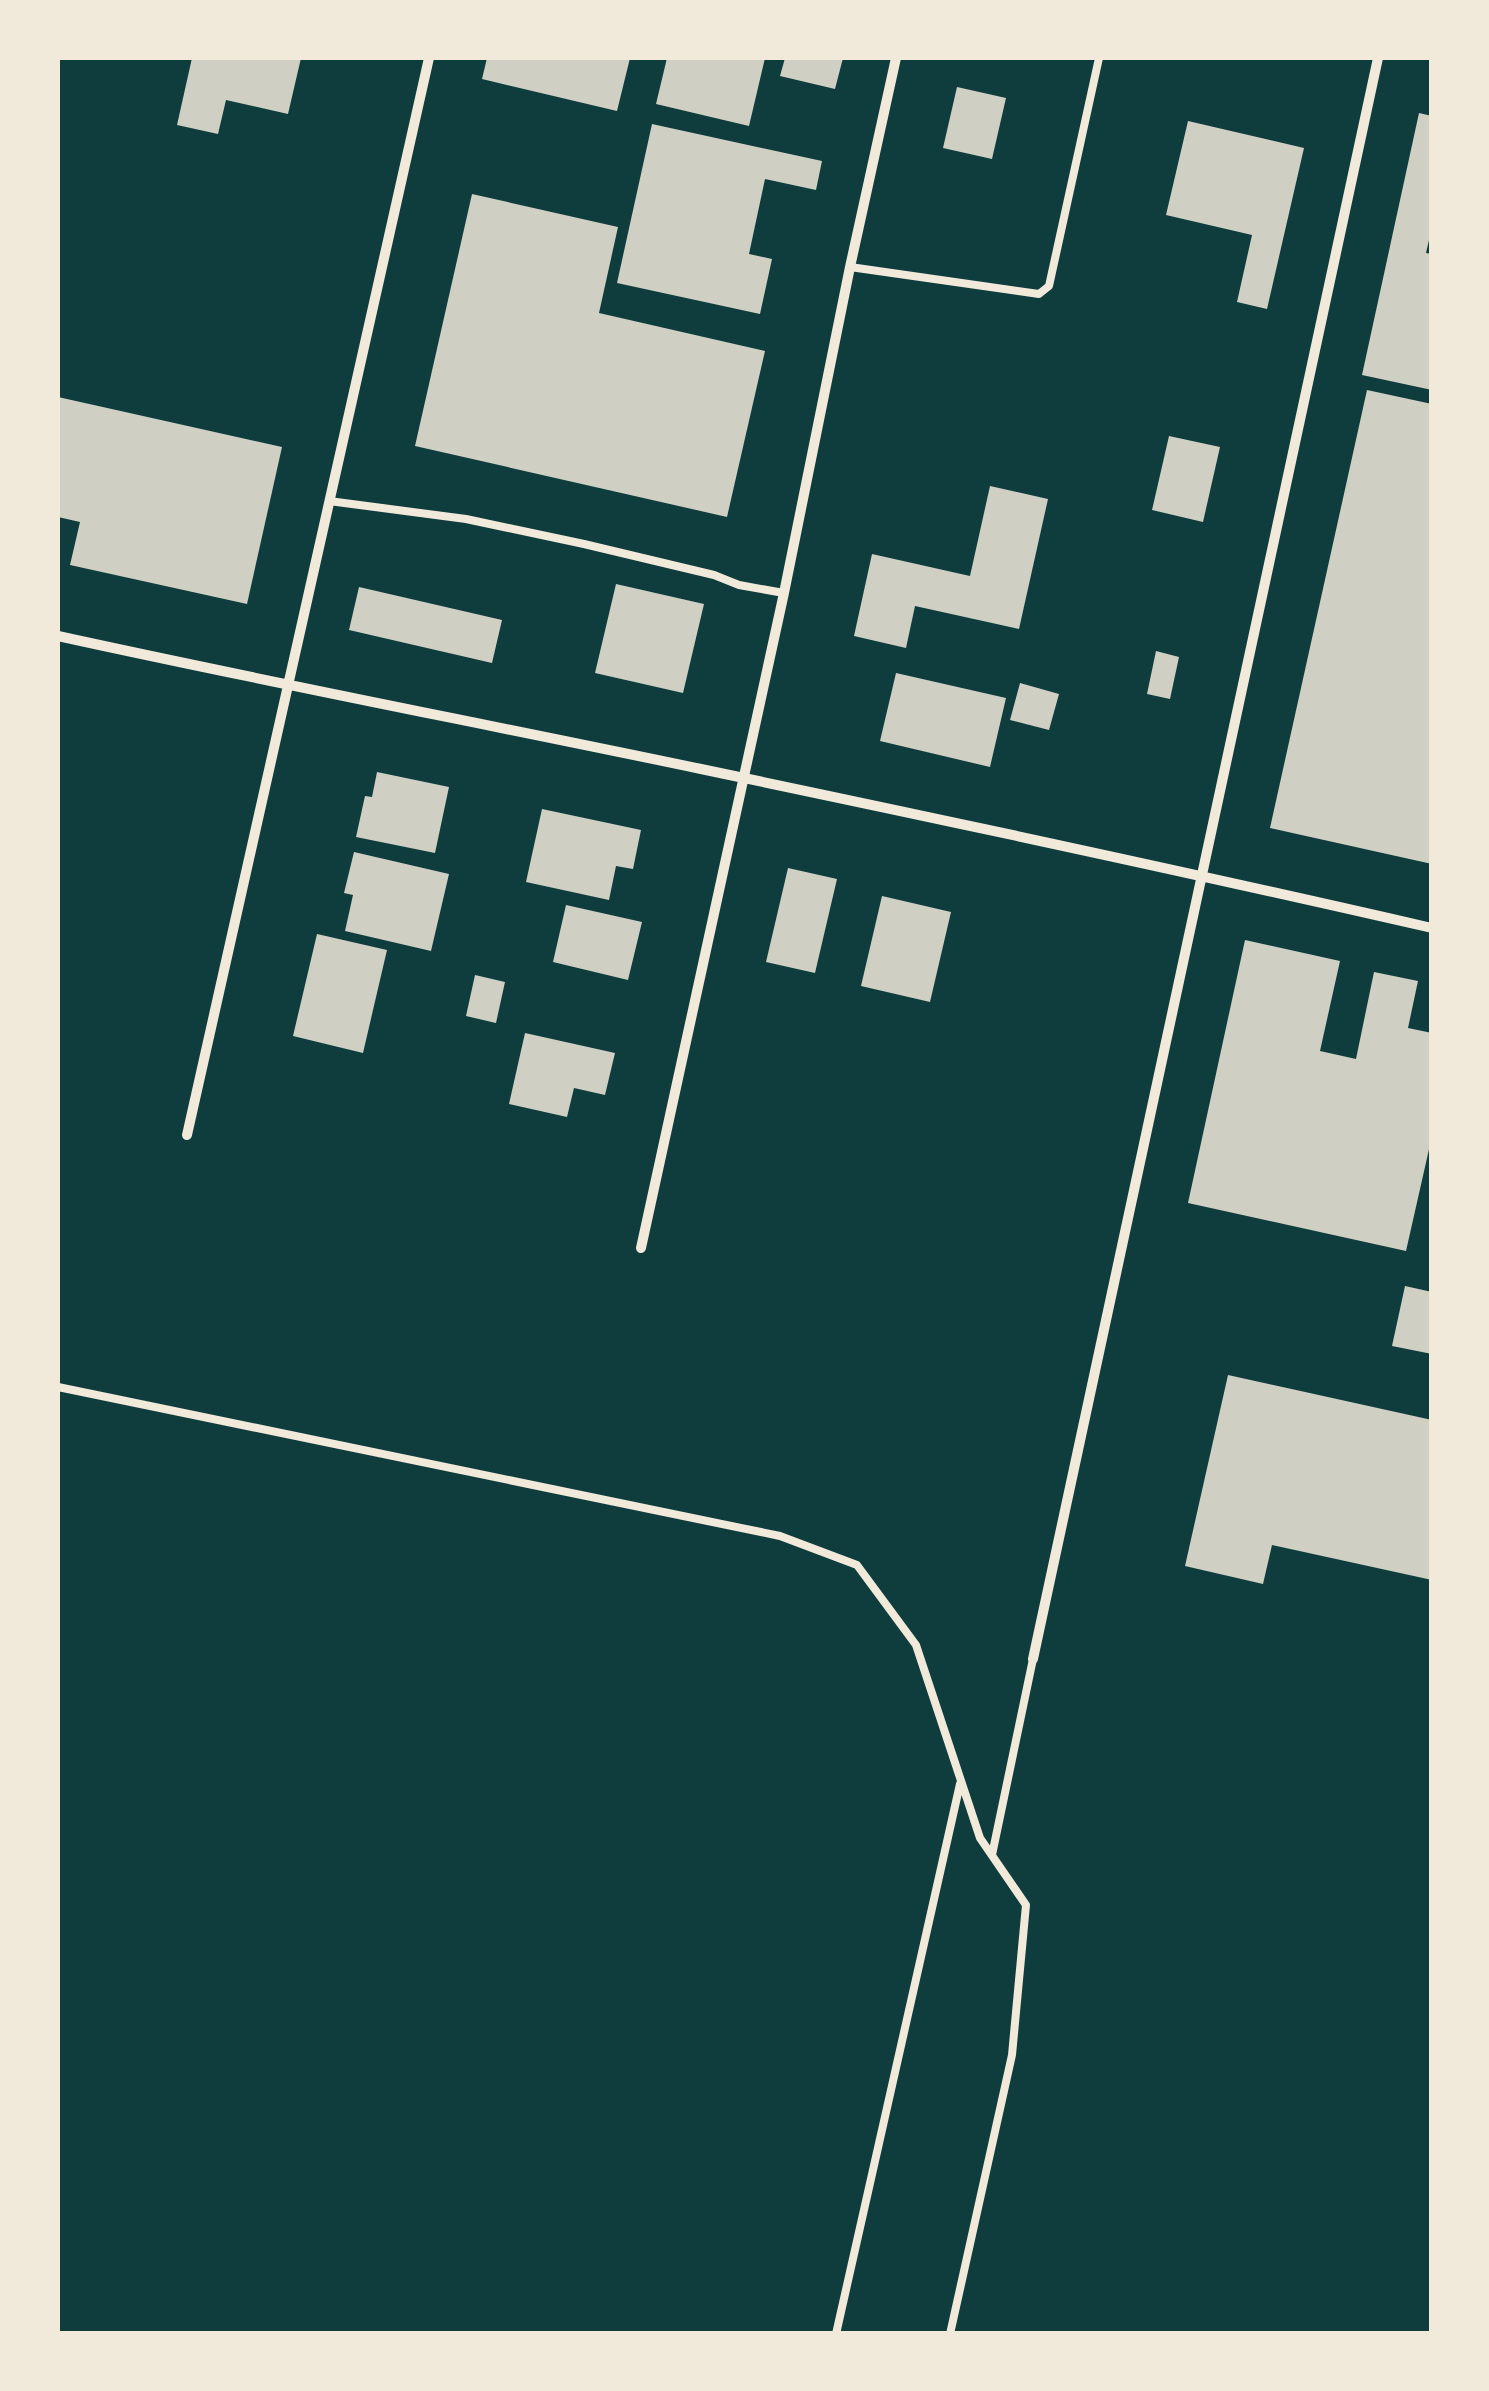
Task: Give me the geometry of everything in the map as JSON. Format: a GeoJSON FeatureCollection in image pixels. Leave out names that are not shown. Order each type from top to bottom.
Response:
{"type":"FeatureCollection","features":[{"type":"Feature","properties":{"kind":"street"},"geometry":{"type":"LineString","coordinates":[[187,1135],[429,58]]}},
{"type":"Feature","properties":{"kind":"street"},"geometry":{"type":"LineString","coordinates":[[640,1248],[784,593],[896,58]]}},
{"type":"Feature","properties":{"kind":"street"},"geometry":{"type":"LineString","coordinates":[[1033,1659],[1378,58]]}},
{"type":"Feature","properties":{"kind":"street"},"geometry":{"type":"LineString","coordinates":[[58,636],[743,778],[1432,928]]}},
{"type":"Feature","properties":{"kind":"lane"},"geometry":{"type":"LineString","coordinates":[[850,268],[1039,294],[1049,286],[1100,58]]}},
{"type":"Feature","properties":{"kind":"lane"},"geometry":{"type":"LineString","coordinates":[[330,501],[390,507],[516,530],[784,593]]}},
{"type":"Feature","properties":{"kind":"lane"},"geometry":{"type":"LineString","coordinates":[[58,1387],[780,1536],[857,1565],[916,1645],[980,1838],[1026,1905],[1012,2055],[950,2334]]}},
{"type":"Feature","properties":{"kind":"lane"},"geometry":{"type":"LineString","coordinates":[[992,1856],[1033,1659]]}},
{"type":"Feature","properties":{"kind":"lane"},"geometry":{"type":"LineString","coordinates":[[836,2334],[961,1780]]}},
{"type":"Feature","properties":{"kind":"building"},"geometry":{"type":"Polygon","coordinates":[[[192,58],[301,58],[288,114],[226,100],[218,134],[177,125],[192,58]]]}},
{"type":"Feature","properties":{"kind":"building"},"geometry":{"type":"Polygon","coordinates":[[[487,58],[630,58],[617,111],[482,79],[487,58]]]}},
{"type":"Feature","properties":{"kind":"building"},"geometry":{"type":"Polygon","coordinates":[[[667,58],[765,58],[749,126],[656,104],[667,58]]]}},
{"type":"Feature","properties":{"kind":"building"},"geometry":{"type":"Polygon","coordinates":[[[785,58],[843,58],[835,89],[780,76],[785,58]]]}},
{"type":"Feature","properties":{"kind":"building"},"geometry":{"type":"Polygon","coordinates":[[[957,87],[1006,98],[992,159],[943,148],[957,87]]]}},
{"type":"Feature","properties":{"kind":"building"},"geometry":{"type":"Polygon","coordinates":[[[1419,113],[1432,116],[1432,227],[1426,253],[1432,254],[1432,390],[1362,375],[1419,113]]]}},
{"type":"Feature","properties":{"kind":"building"},"geometry":{"type":"Polygon","coordinates":[[[1188,121],[1304,148],[1267,309],[1237,302],[1252,235],[1166,215],[1188,121]]]}},
{"type":"Feature","properties":{"kind":"building"},"geometry":{"type":"Polygon","coordinates":[[[652,124],[822,161],[816,190],[765,179],[749,254],[772,259],[760,314],[617,283],[652,124]]]}},
{"type":"Feature","properties":{"kind":"building"},"geometry":{"type":"Polygon","coordinates":[[[472,194],[618,227],[599,313],[765,351],[727,517],[415,446],[472,194]]]}},
{"type":"Feature","properties":{"kind":"building"},"geometry":{"type":"Polygon","coordinates":[[[1367,390],[1432,404],[1432,864],[1270,828],[1367,390]]]}},
{"type":"Feature","properties":{"kind":"building"},"geometry":{"type":"Polygon","coordinates":[[[58,397],[282,447],[247,604],[70,565],[80,522],[58,517],[58,397]]]}},
{"type":"Feature","properties":{"kind":"building"},"geometry":{"type":"Polygon","coordinates":[[[1169,436],[1220,447],[1203,522],[1152,510],[1169,436]]]}},
{"type":"Feature","properties":{"kind":"building"},"geometry":{"type":"Polygon","coordinates":[[[990,486],[1048,499],[1019,629],[915,606],[906,648],[854,636],[872,554],[970,576],[990,486]]]}},
{"type":"Feature","properties":{"kind":"building"},"geometry":{"type":"Polygon","coordinates":[[[616,584],[704,604],[683,693],[595,673],[616,584]]]}},
{"type":"Feature","properties":{"kind":"building"},"geometry":{"type":"Polygon","coordinates":[[[359,587],[502,620],[492,663],[349,630],[359,587]]]}},
{"type":"Feature","properties":{"kind":"building"},"geometry":{"type":"Polygon","coordinates":[[[1156,651],[1179,657],[1170,699],[1147,694],[1156,651]]]}},
{"type":"Feature","properties":{"kind":"building"},"geometry":{"type":"Polygon","coordinates":[[[896,673],[1006,698],[990,767],[880,741],[896,673]]]}},
{"type":"Feature","properties":{"kind":"building"},"geometry":{"type":"Polygon","coordinates":[[[1020,683],[1059,694],[1049,730],[1010,720],[1020,683]]]}},
{"type":"Feature","properties":{"kind":"building"},"geometry":{"type":"Polygon","coordinates":[[[377,772],[449,787],[435,853],[356,837],[365,796],[372,797],[377,772]]]}},
{"type":"Feature","properties":{"kind":"building"},"geometry":{"type":"Polygon","coordinates":[[[542,809],[641,830],[633,869],[616,866],[609,900],[526,882],[542,809]]]}},
{"type":"Feature","properties":{"kind":"building"},"geometry":{"type":"Polygon","coordinates":[[[354,852],[449,874],[431,951],[345,931],[353,895],[344,893],[354,852]]]}},
{"type":"Feature","properties":{"kind":"building"},"geometry":{"type":"Polygon","coordinates":[[[788,868],[837,879],[815,973],[766,962],[788,868]]]}},
{"type":"Feature","properties":{"kind":"building"},"geometry":{"type":"Polygon","coordinates":[[[882,896],[951,912],[930,1002],[861,986],[882,896]]]}},
{"type":"Feature","properties":{"kind":"building"},"geometry":{"type":"Polygon","coordinates":[[[566,905],[642,922],[628,980],[553,962],[566,905]]]}},
{"type":"Feature","properties":{"kind":"building"},"geometry":{"type":"Polygon","coordinates":[[[317,934],[387,950],[363,1053],[293,1036],[317,934]]]}},
{"type":"Feature","properties":{"kind":"building"},"geometry":{"type":"Polygon","coordinates":[[[1245,940],[1340,961],[1320,1051],[1356,1059],[1374,972],[1418,981],[1408,1028],[1432,1033],[1432,1136],[1406,1251],[1188,1203],[1245,940]]]}},
{"type":"Feature","properties":{"kind":"building"},"geometry":{"type":"Polygon","coordinates":[[[475,975],[505,982],[496,1023],[466,1016],[475,975]]]}},
{"type":"Feature","properties":{"kind":"building"},"geometry":{"type":"Polygon","coordinates":[[[525,1033],[615,1053],[605,1095],[574,1088],[567,1117],[509,1104],[525,1033]]]}},
{"type":"Feature","properties":{"kind":"building"},"geometry":{"type":"Polygon","coordinates":[[[1405,1286],[1432,1292],[1432,1354],[1392,1346],[1405,1286]]]}},
{"type":"Feature","properties":{"kind":"building"},"geometry":{"type":"Polygon","coordinates":[[[1228,1375],[1432,1420],[1432,1580],[1272,1545],[1263,1584],[1185,1566],[1228,1375]]]}}]}
